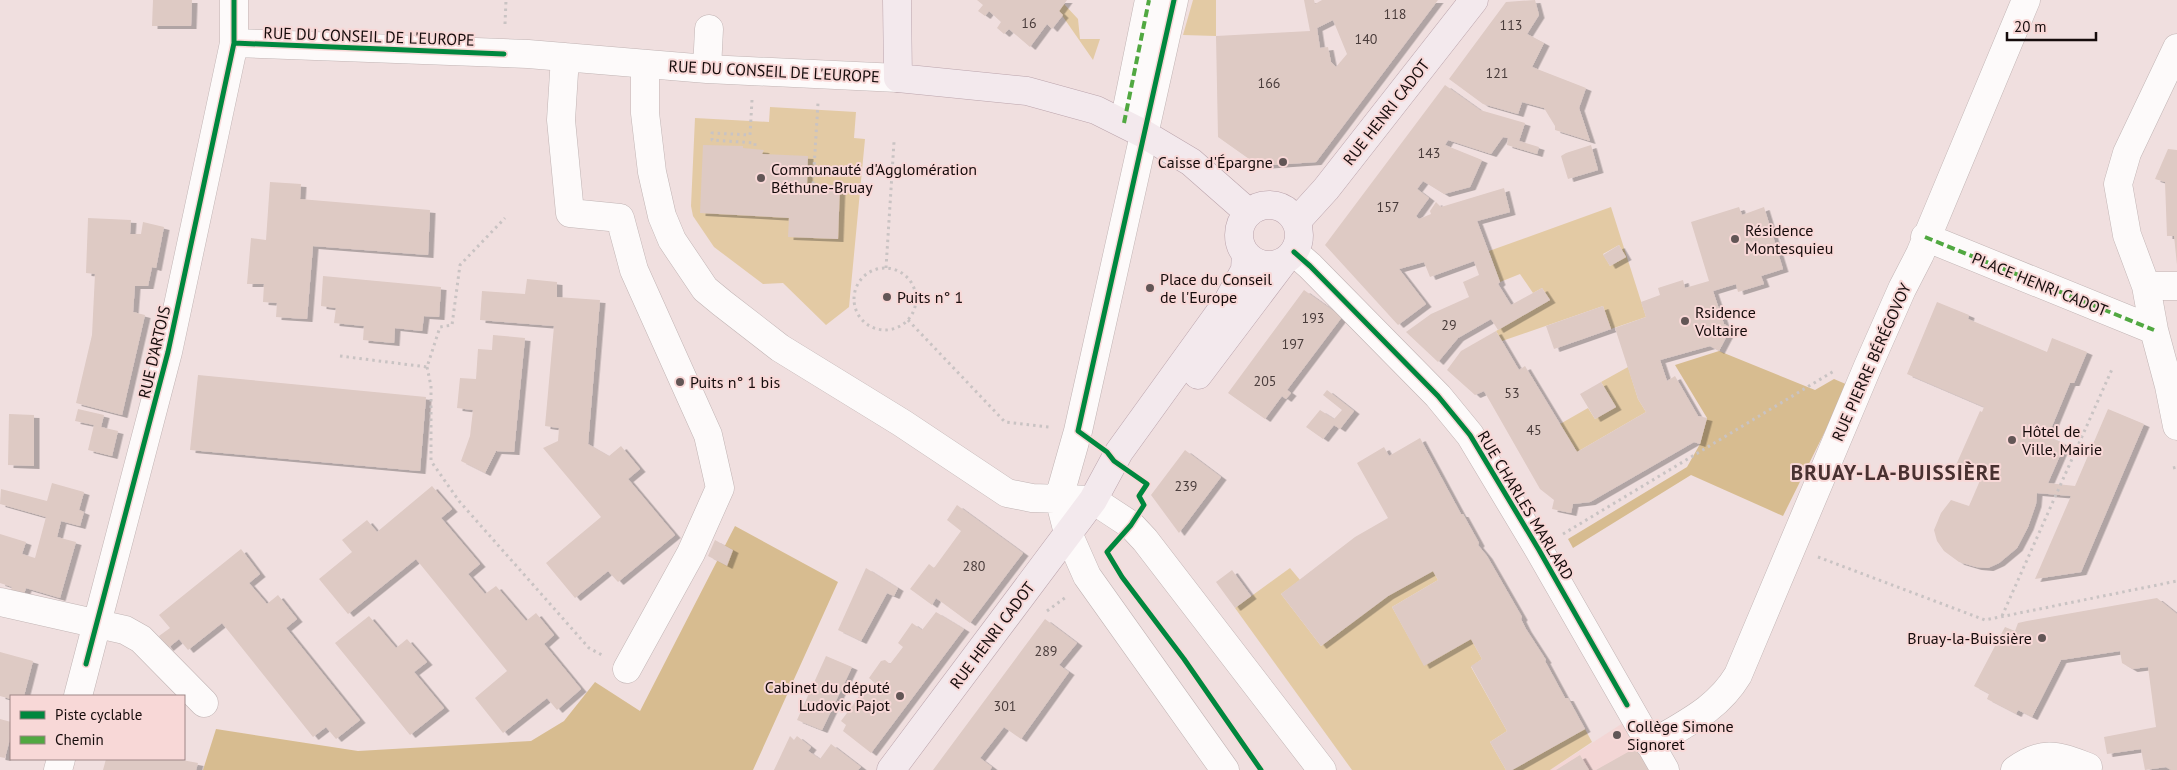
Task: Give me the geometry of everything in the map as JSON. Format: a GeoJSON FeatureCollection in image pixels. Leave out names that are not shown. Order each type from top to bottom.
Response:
{"type":"FeatureCollection","features":[{"type":"Feature","properties":{"kind":"main road"},"geometry":{"type":"LineString","coordinates":[[898,0],[898,78]]}},
{"type":"Feature","properties":{"kind":"main road","name":"RUE HENRI CADOT"},"geometry":{"type":"LineString","coordinates":[[1296,222],[1332,182],[1474,0]]}},
{"type":"Feature","properties":{"kind":"main road","name":"RUE DU CONSEIL DE L'EUROPE"},"geometry":{"type":"LineString","coordinates":[[898,78],[1027,91],[1096,110],[1134,128],[1191,162],[1249,213]]}},
{"type":"Feature","properties":{"kind":"main road"},"geometry":{"type":"LineString","coordinates":[[1275,206],[1291,215],[1296,222],[1299,238],[1289,256],[1270,265],[1261,264],[1246,254],[1240,238],[1243,221],[1256,208],[1275,206]]}},
{"type":"Feature","properties":{"kind":"main road","name":"RUE HENRI CADOT"},"geometry":{"type":"LineString","coordinates":[[891,770],[1093,500],[1119,452],[1228,301],[1245,270],[1246,254]]}},
{"type":"Feature","properties":{"kind":"main road","name":"RUE HENRI CADOT"},"geometry":{"type":"LineString","coordinates":[[1093,500],[1126,470],[1289,256]]}},
{"type":"Feature","properties":{"kind":"street","name":"RUE D'ARTOIS"},"geometry":{"type":"LineString","coordinates":[[78,695],[168,352],[234,43],[234,0]]}},
{"type":"Feature","properties":{"kind":"street"},"geometry":{"type":"LineString","coordinates":[[1149,0],[1134,128],[1078,431],[1059,498],[1068,533],[1087,576],[1225,770]]}},
{"type":"Feature","properties":{"kind":"street"},"geometry":{"type":"LineString","coordinates":[[1134,128],[1174,0]]}},
{"type":"Feature","properties":{"kind":"street","name":"RUE PIERRE BÉRÉGOVOY"},"geometry":{"type":"LineString","coordinates":[[1650,745],[1711,708],[1731,687],[1738,675],[1902,289],[1920,254],[1925,237],[2026,0]]}},
{"type":"Feature","properties":{"kind":"street"},"geometry":{"type":"LineString","coordinates":[[707,69],[710,29]]}},
{"type":"Feature","properties":{"kind":"street","name":"RUE DU CONSEIL DE L'EUROPE"},"geometry":{"type":"LineString","coordinates":[[234,43],[565,57],[707,69],[898,78]]}},
{"type":"Feature","properties":{"kind":"street"},"geometry":{"type":"LineString","coordinates":[[2177,48],[2127,153],[2118,184],[2127,235],[2146,286],[2154,330],[2169,386],[2177,426]]}},
{"type":"Feature","properties":{"kind":"street"},"geometry":{"type":"LineString","coordinates":[[565,57],[561,120],[570,213],[620,218],[634,270],[708,435],[720,488],[691,553],[627,669]]}},
{"type":"Feature","properties":{"kind":"street"},"geometry":{"type":"LineString","coordinates":[[646,64],[645,113],[652,172],[662,216],[672,240],[705,289],[780,348],[902,423],[1007,493],[1032,498],[1093,500],[1131,525],[1145,540],[1239,660],[1322,770]]}},
{"type":"Feature","properties":{"kind":"street","name":"PLACE HENRI CADOT"},"geometry":{"type":"LineString","coordinates":[[1925,237],[2154,330]]}},
{"type":"Feature","properties":{"kind":"street","name":"RUE CHARLES MARLARD"},"geometry":{"type":"LineString","coordinates":[[1289,256],[1310,266],[1438,396],[1470,435],[1539,550],[1665,770]]}},
{"type":"Feature","properties":{"kind":"street"},"geometry":{"type":"LineString","coordinates":[[2146,286],[2177,286]]}},
{"type":"Feature","properties":{"kind":"street"},"geometry":{"type":"LineString","coordinates":[[0,602],[125,630],[142,639],[204,703]]}},
{"type":"Feature","properties":{"kind":"street"},"geometry":{"type":"LineString","coordinates":[[2016,770],[2034,758],[2049,755],[2088,767]]}},
{"type":"Feature","properties":{"kind":"path"},"geometry":{"type":"LineString","coordinates":[[752,98],[750,135],[712,133],[712,140],[755,143],[755,149]]}},
{"type":"Feature","properties":{"kind":"path"},"geometry":{"type":"LineString","coordinates":[[813,184],[818,101]]}},
{"type":"Feature","properties":{"kind":"path"},"geometry":{"type":"LineString","coordinates":[[886,268],[894,142]]}},
{"type":"Feature","properties":{"kind":"path"},"geometry":{"type":"LineString","coordinates":[[505,218],[460,265],[452,325],[440,327],[427,367],[431,386],[431,461],[459,501],[589,648],[627,669]]}},
{"type":"Feature","properties":{"kind":"path"},"geometry":{"type":"LineString","coordinates":[[886,268],[896,270],[912,282],[917,302],[914,312],[908,320],[899,327],[890,330],[880,329],[866,323],[857,311],[854,301],[855,291],[859,282],[866,274],[875,269],[886,268]]}},
{"type":"Feature","properties":{"kind":"path"},"geometry":{"type":"LineString","coordinates":[[908,320],[1005,422],[1078,431]]}},
{"type":"Feature","properties":{"kind":"path"},"geometry":{"type":"LineString","coordinates":[[340,356],[427,367]]}},
{"type":"Feature","properties":{"kind":"path"},"geometry":{"type":"LineString","coordinates":[[2002,617],[2113,367]]}},
{"type":"Feature","properties":{"kind":"path"},"geometry":{"type":"LineString","coordinates":[[1539,550],[1836,370]]}},
{"type":"Feature","properties":{"kind":"path"},"geometry":{"type":"LineString","coordinates":[[1791,547],[1985,620],[2177,581]]}},
{"type":"Feature","properties":{"kind":"path"},"geometry":{"type":"LineString","coordinates":[[1042,615],[1059,604],[1087,576]]}},
{"type":"Feature","properties":{"kind":"shaded area"},"geometry":{"type":"Polygon","coordinates":[[[1193,0],[1216,0],[1216,36],[1183,35],[1193,0]]]}},
{"type":"Feature","properties":{"kind":"shaded area"},"geometry":{"type":"Polygon","coordinates":[[[1064,4],[1078,19],[1080,39],[1100,39],[1093,60],[1059,11],[1064,4]]]}},
{"type":"Feature","properties":{"kind":"shaded area"},"geometry":{"type":"Polygon","coordinates":[[[770,107],[856,112],[854,138],[865,139],[849,307],[826,325],[783,283],[763,284],[714,247],[693,216],[691,206],[695,118],[769,122],[770,107]]]}},
{"type":"Feature","properties":{"kind":"shaded area"},"geometry":{"type":"Polygon","coordinates":[[[1611,207],[1646,317],[1611,329],[1603,306],[1502,341],[1496,331],[1550,300],[1542,288],[1533,293],[1520,274],[1500,282],[1489,251],[1611,207]],[[1619,245],[1603,254],[1610,266],[1626,257],[1619,245]]]}},
{"type":"Feature","properties":{"kind":"shaded area"},"geometry":{"type":"Polygon","coordinates":[[[1719,351],[1815,390],[1834,379],[1848,385],[1783,516],[1691,475],[1573,548],[1568,539],[1687,467],[1700,444],[1707,418],[1675,365],[1719,351]]]}},
{"type":"Feature","properties":{"kind":"shaded area"},"geometry":{"type":"Polygon","coordinates":[[[1628,367],[1638,399],[1646,412],[1577,452],[1560,424],[1588,408],[1595,419],[1616,407],[1601,382],[1628,367]]]}},
{"type":"Feature","properties":{"kind":"shaded area"},"geometry":{"type":"Polygon","coordinates":[[[735,526],[838,582],[753,770],[203,770],[216,729],[358,751],[531,741],[564,721],[595,682],[640,711],[735,526]]]}},
{"type":"Feature","properties":{"kind":"shaded area"},"geometry":{"type":"Polygon","coordinates":[[[1290,568],[1300,580],[1281,594],[1321,646],[1388,596],[1433,571],[1438,580],[1392,607],[1424,665],[1471,639],[1482,659],[1471,667],[1507,731],[1490,742],[1506,770],[1352,770],[1235,608],[1290,568]]]}},
{"type":"Feature","properties":{"kind":"shaded area","name":"Collège Simone Signoret"},"geometry":{"type":"Polygon","coordinates":[[[1623,723],[1650,770],[1550,770],[1623,723]]]}},
{"type":"Feature","properties":{"kind":"shaded area"},"geometry":{"type":"Polygon","coordinates":[[[1585,729],[1592,742],[1550,770],[1512,770],[1585,729]]]}},
{"type":"Feature","properties":{"kind":"building"},"geometry":{"type":"Polygon","coordinates":[[[153,0],[192,0],[191,26],[152,26],[153,0]]]}},
{"type":"Feature","properties":{"kind":"building"},"geometry":{"type":"Polygon","coordinates":[[[977,0],[1067,0],[1059,11],[1063,15],[1052,29],[1047,24],[1030,47],[1009,29],[1004,34],[997,28],[1001,22],[989,11],[985,16],[978,11],[983,5],[977,0]]]}},
{"type":"Feature","properties":{"kind":"building"},"geometry":{"type":"Polygon","coordinates":[[[1304,0],[1314,0],[1315,4],[1322,0],[1438,0],[1316,162],[1259,166],[1218,137],[1216,36],[1310,31],[1304,0]],[[1333,20],[1317,28],[1320,48],[1328,47],[1331,62],[1336,67],[1347,54],[1333,20]]]}},
{"type":"Feature","properties":{"kind":"building"},"geometry":{"type":"Polygon","coordinates":[[[1535,0],[1539,15],[1527,34],[1544,43],[1532,67],[1586,88],[1579,108],[1590,141],[1555,130],[1555,126],[1544,108],[1522,102],[1518,114],[1483,104],[1449,79],[1506,2],[1535,0]]]}},
{"type":"Feature","properties":{"kind":"building"},"geometry":{"type":"Polygon","coordinates":[[[1445,85],[1480,110],[1525,123],[1519,141],[1539,147],[1537,154],[1507,145],[1508,138],[1503,137],[1491,154],[1448,140],[1445,145],[1482,160],[1470,187],[1444,194],[1423,181],[1417,189],[1429,198],[1416,216],[1419,219],[1431,214],[1430,211],[1436,202],[1441,207],[1504,188],[1510,212],[1477,221],[1500,282],[1498,284],[1511,305],[1542,288],[1550,300],[1498,330],[1491,319],[1458,338],[1438,362],[1406,332],[1431,314],[1469,297],[1463,282],[1479,275],[1474,261],[1430,277],[1424,262],[1399,269],[1426,304],[1398,325],[1325,245],[1445,85]]]}},
{"type":"Feature","properties":{"kind":"building"},"geometry":{"type":"Polygon","coordinates":[[[703,145],[743,146],[743,148],[764,150],[762,154],[808,156],[807,184],[840,185],[838,239],[788,237],[789,218],[700,213],[703,145]]]}},
{"type":"Feature","properties":{"kind":"building"},"geometry":{"type":"Polygon","coordinates":[[[1591,145],[1598,170],[1568,179],[1561,156],[1591,145]]]}},
{"type":"Feature","properties":{"kind":"building"},"geometry":{"type":"Polygon","coordinates":[[[2168,149],[2177,150],[2177,265],[2174,236],[2167,236],[2165,182],[2155,179],[2168,149]]]}},
{"type":"Feature","properties":{"kind":"building"},"geometry":{"type":"Polygon","coordinates":[[[270,182],[301,184],[300,199],[430,210],[428,255],[313,246],[307,319],[276,317],[277,303],[263,302],[264,284],[247,284],[251,238],[266,240],[270,182]]]}},
{"type":"Feature","properties":{"kind":"building"},"geometry":{"type":"Polygon","coordinates":[[[1739,207],[1742,215],[1764,207],[1783,269],[1761,276],[1764,284],[1738,292],[1736,284],[1713,291],[1724,324],[1731,328],[1719,351],[1710,346],[1660,360],[1667,381],[1675,376],[1698,416],[1707,418],[1700,444],[1694,442],[1590,502],[1573,504],[1571,513],[1552,509],[1554,500],[1540,489],[1484,391],[1475,395],[1447,370],[1461,351],[1496,331],[1519,370],[1525,366],[1577,452],[1646,412],[1638,399],[1615,328],[1646,317],[1641,302],[1660,295],[1658,288],[1683,280],[1685,288],[1709,281],[1691,222],[1739,207]]]}},
{"type":"Feature","properties":{"kind":"building"},"geometry":{"type":"Polygon","coordinates":[[[88,218],[131,220],[130,234],[141,234],[143,222],[164,227],[156,268],[152,267],[148,286],[135,286],[133,312],[145,315],[122,415],[76,403],[92,335],[95,274],[86,273],[88,218]]]}},
{"type":"Feature","properties":{"kind":"building"},"geometry":{"type":"Polygon","coordinates":[[[1619,245],[1626,257],[1610,266],[1603,255],[1619,245]]]}},
{"type":"Feature","properties":{"kind":"building"},"geometry":{"type":"Polygon","coordinates":[[[323,276],[441,287],[439,317],[424,316],[422,331],[395,328],[394,343],[363,340],[364,326],[334,323],[336,308],[321,306],[323,276]]]}},
{"type":"Feature","properties":{"kind":"building"},"geometry":{"type":"Polygon","coordinates":[[[527,279],[557,282],[557,297],[600,300],[588,444],[609,456],[621,446],[640,469],[628,479],[675,535],[618,582],[608,571],[575,598],[546,563],[601,517],[543,448],[558,441],[559,428],[545,426],[554,326],[480,320],[482,291],[525,294],[527,279]]]}},
{"type":"Feature","properties":{"kind":"building"},"geometry":{"type":"Polygon","coordinates":[[[1304,290],[1342,317],[1287,390],[1291,393],[1286,399],[1282,396],[1265,419],[1228,393],[1304,290]]]}},
{"type":"Feature","properties":{"kind":"building","name":"Hôtel de Ville, Mairie"},"geometry":{"type":"Polygon","coordinates":[[[1937,302],[1969,315],[1968,319],[2047,352],[2052,338],[2087,352],[2074,383],[2070,383],[2048,436],[2065,444],[2048,483],[2075,486],[2108,409],[2144,424],[2081,572],[2035,579],[2071,496],[2037,493],[2036,504],[2028,527],[2017,548],[1999,563],[1988,568],[1959,562],[1944,551],[1937,541],[1934,530],[1941,513],[1951,500],[1969,506],[1985,469],[1956,465],[1980,411],[1982,412],[1984,407],[1907,374],[1937,302]]]}},
{"type":"Feature","properties":{"kind":"building"},"geometry":{"type":"Polygon","coordinates":[[[1603,306],[1611,329],[1554,349],[1546,326],[1603,306]]]}},
{"type":"Feature","properties":{"kind":"building"},"geometry":{"type":"Polygon","coordinates":[[[493,335],[525,338],[514,452],[496,451],[485,473],[461,461],[470,436],[473,410],[457,408],[460,378],[476,379],[478,349],[492,350],[493,335]]]}},
{"type":"Feature","properties":{"kind":"building"},"geometry":{"type":"Polygon","coordinates":[[[198,375],[426,397],[420,471],[190,450],[198,375]]]}},
{"type":"Feature","properties":{"kind":"building"},"geometry":{"type":"Polygon","coordinates":[[[1601,382],[1616,407],[1595,419],[1580,394],[1601,382]]]}},
{"type":"Feature","properties":{"kind":"building"},"geometry":{"type":"Polygon","coordinates":[[[1327,390],[1354,411],[1340,429],[1334,425],[1323,439],[1306,427],[1320,410],[1334,419],[1342,410],[1323,395],[1327,390]]]}},
{"type":"Feature","properties":{"kind":"building"},"geometry":{"type":"Polygon","coordinates":[[[78,409],[104,415],[101,427],[118,431],[112,456],[88,450],[94,425],[75,421],[78,409]]]}},
{"type":"Feature","properties":{"kind":"building"},"geometry":{"type":"Polygon","coordinates":[[[9,414],[34,415],[34,466],[8,465],[9,414]]]}},
{"type":"Feature","properties":{"kind":"building"},"geometry":{"type":"Polygon","coordinates":[[[1420,438],[1479,543],[1478,545],[1487,556],[1522,617],[1521,619],[1526,629],[1546,660],[1565,698],[1568,698],[1585,729],[1512,770],[1506,770],[1490,742],[1507,731],[1471,666],[1482,659],[1471,639],[1424,666],[1392,607],[1438,580],[1433,571],[1388,596],[1321,646],[1281,594],[1355,537],[1388,518],[1357,463],[1384,447],[1389,456],[1420,438]]]}},
{"type":"Feature","properties":{"kind":"building"},"geometry":{"type":"Polygon","coordinates":[[[1185,450],[1221,477],[1179,533],[1151,495],[1185,450]]]}},
{"type":"Feature","properties":{"kind":"building"},"geometry":{"type":"Polygon","coordinates":[[[52,483],[84,492],[79,510],[84,512],[80,526],[61,521],[57,537],[76,542],[60,598],[26,588],[23,598],[9,595],[12,587],[0,583],[0,534],[26,542],[22,554],[35,558],[46,517],[0,504],[1,489],[47,501],[52,483]]]}},
{"type":"Feature","properties":{"kind":"building"},"geometry":{"type":"Polygon","coordinates":[[[432,486],[452,509],[441,518],[480,564],[468,574],[485,594],[496,586],[526,621],[536,613],[554,635],[544,644],[581,689],[557,710],[547,698],[503,733],[475,698],[507,671],[416,559],[348,614],[319,579],[352,552],[342,540],[367,520],[377,532],[432,486]]]}},
{"type":"Feature","properties":{"kind":"building"},"geometry":{"type":"Polygon","coordinates":[[[957,505],[1023,553],[970,623],[936,598],[932,605],[910,589],[929,564],[934,568],[961,531],[947,520],[957,505]]]}},
{"type":"Feature","properties":{"kind":"building"},"geometry":{"type":"Polygon","coordinates":[[[715,540],[733,550],[727,566],[708,556],[715,540]]]}},
{"type":"Feature","properties":{"kind":"building"},"geometry":{"type":"Polygon","coordinates":[[[241,549],[260,574],[249,583],[267,604],[278,595],[297,619],[286,628],[360,720],[336,739],[326,727],[313,737],[222,623],[188,650],[179,639],[168,648],[159,636],[170,628],[159,615],[241,549]]]}},
{"type":"Feature","properties":{"kind":"building"},"geometry":{"type":"Polygon","coordinates":[[[866,568],[898,588],[894,596],[887,593],[861,641],[838,630],[866,568]]]}},
{"type":"Feature","properties":{"kind":"building"},"geometry":{"type":"Polygon","coordinates":[[[1232,570],[1251,596],[1235,608],[1216,582],[1232,570]]]}},
{"type":"Feature","properties":{"kind":"building"},"geometry":{"type":"Polygon","coordinates":[[[2157,598],[2177,614],[2177,770],[2171,770],[2166,767],[2145,770],[2141,749],[2107,754],[2104,737],[2156,727],[2148,667],[2132,669],[2122,663],[2120,651],[2061,660],[2032,717],[2018,710],[2016,714],[1987,699],[1989,694],[1974,686],[2005,627],[2015,631],[2018,623],[2157,598]]]}},
{"type":"Feature","properties":{"kind":"building"},"geometry":{"type":"Polygon","coordinates":[[[936,612],[964,629],[871,753],[843,731],[846,725],[841,721],[864,690],[870,695],[877,685],[869,678],[881,661],[885,660],[890,664],[903,647],[898,643],[912,623],[922,630],[936,612]]]}},
{"type":"Feature","properties":{"kind":"building"},"geometry":{"type":"Polygon","coordinates":[[[369,616],[396,648],[407,639],[427,662],[414,672],[444,708],[410,735],[335,643],[369,616]]]}},
{"type":"Feature","properties":{"kind":"building"},"geometry":{"type":"Polygon","coordinates":[[[1045,619],[1077,643],[1059,665],[1069,672],[1021,739],[1004,727],[980,758],[992,767],[990,770],[933,770],[1045,619]]]}},
{"type":"Feature","properties":{"kind":"building"},"geometry":{"type":"Polygon","coordinates":[[[0,652],[33,661],[24,695],[10,695],[10,699],[0,696],[0,652]]]}},
{"type":"Feature","properties":{"kind":"building"},"geometry":{"type":"Polygon","coordinates":[[[826,656],[852,667],[822,730],[797,720],[826,656]]]}},
{"type":"Feature","properties":{"kind":"building"},"geometry":{"type":"Polygon","coordinates":[[[0,719],[10,722],[10,739],[5,758],[0,757],[0,719]]]}},
{"type":"Feature","properties":{"kind":"building"},"geometry":{"type":"Polygon","coordinates":[[[790,736],[794,740],[797,736],[811,747],[808,751],[820,759],[831,744],[861,767],[858,770],[774,770],[790,736]]]}},
{"type":"Feature","properties":{"kind":"building"},"geometry":{"type":"Polygon","coordinates":[[[1637,747],[1650,770],[1596,770],[1637,747]]]}},
{"type":"Feature","properties":{"kind":"building"},"geometry":{"type":"Polygon","coordinates":[[[1580,755],[1589,770],[1556,770],[1580,755]]]}},
{"type":"Feature","properties":{"kind":"building"},"geometry":{"type":"Polygon","coordinates":[[[106,760],[182,760],[198,763],[196,770],[103,770],[106,760]]]}},
{"type":"Feature","properties":{"kind":"marked path"},"geometry":{"type":"LineString","coordinates":[[1124,123],[1149,0]]}},
{"type":"Feature","properties":{"kind":"marked path"},"geometry":{"type":"LineString","coordinates":[[1925,237],[2154,330]]}},
{"type":"Feature","properties":{"kind":"cycle path"},"geometry":{"type":"LineString","coordinates":[[86,664],[168,352],[234,43],[234,0]]}},
{"type":"Feature","properties":{"kind":"cycle path"},"geometry":{"type":"LineString","coordinates":[[1174,0],[1078,431],[1107,452],[1114,461],[1147,484],[1139,496],[1144,505],[1131,525],[1107,552],[1122,577],[1184,659],[1261,770]]}},
{"type":"Feature","properties":{"kind":"cycle path"},"geometry":{"type":"LineString","coordinates":[[234,43],[504,54]]}},
{"type":"Feature","properties":{"kind":"cycle path"},"geometry":{"type":"LineString","coordinates":[[1294,252],[1438,396],[1470,435],[1539,550],[1627,705]]}},
{"type":"Feature","properties":{"kind":"place","name":"Caisse d'Épargne"},"geometry":{"type":"Point","coordinates":[1283,162]}},
{"type":"Feature","properties":{"kind":"place","name":"Communauté d'Agglomération Béthune-Bruay"},"geometry":{"type":"Point","coordinates":[761,178]}},
{"type":"Feature","properties":{"kind":"place","name":"Résidence Montesquieu"},"geometry":{"type":"Point","coordinates":[1735,239]}},
{"type":"Feature","properties":{"kind":"place","name":"Place du Conseil de l'Europe"},"geometry":{"type":"Point","coordinates":[1150,288]}},
{"type":"Feature","properties":{"kind":"place","name":"Puits n° 1"},"geometry":{"type":"Point","coordinates":[887,297]}},
{"type":"Feature","properties":{"kind":"place","name":"Rsidence Voltaire"},"geometry":{"type":"Point","coordinates":[1685,321]}},
{"type":"Feature","properties":{"kind":"place","name":"Puits n° 1 bis"},"geometry":{"type":"Point","coordinates":[680,382]}},
{"type":"Feature","properties":{"kind":"place","name":"Hôtel de Ville, Mairie"},"geometry":{"type":"Point","coordinates":[2012,440]}},
{"type":"Feature","properties":{"kind":"place","name":"Bruay-la-Buissière"},"geometry":{"type":"Point","coordinates":[2042,638]}},
{"type":"Feature","properties":{"kind":"place","name":"Cabinet du député Ludovic Pajot"},"geometry":{"type":"Point","coordinates":[900,696]}},
{"type":"Feature","properties":{"kind":"place","name":"Collège Simone Signoret"},"geometry":{"type":"Point","coordinates":[1617,735]}},
{"type":"Feature","properties":{"kind":"district","name":"BRUAY-LA-BUISSIÈRE"},"geometry":{"type":"Point","coordinates":[1896,473]}}]}
